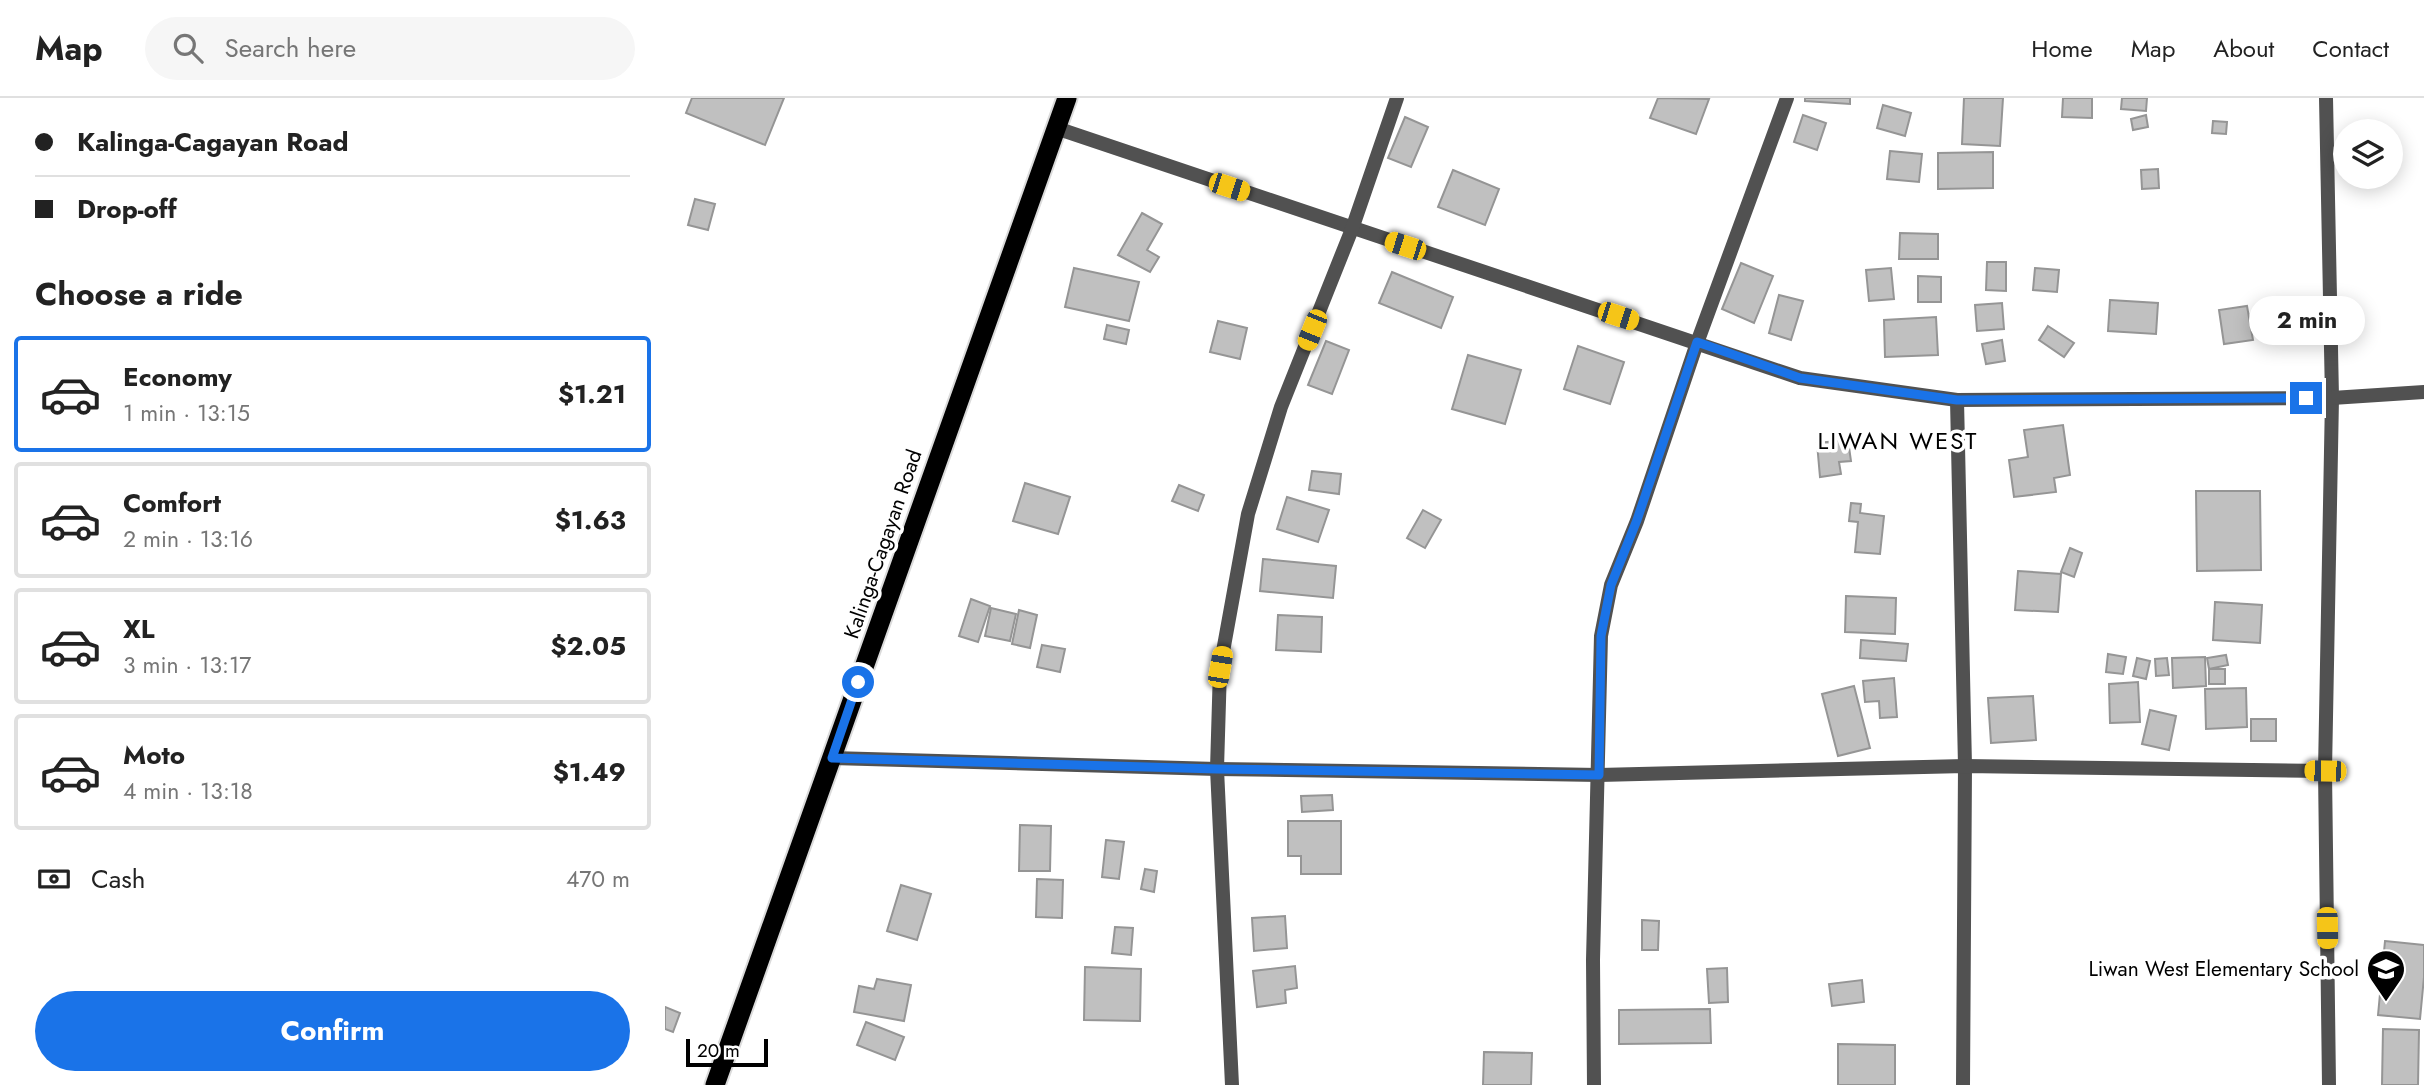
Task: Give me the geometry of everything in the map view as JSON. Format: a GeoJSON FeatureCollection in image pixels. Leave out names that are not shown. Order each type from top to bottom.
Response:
{"type":"FeatureCollection","features":[{"type":"Feature","properties":{"kind":"highway","name":"Kalinga-Cagayan Road"},"geometry":{"type":"LineString","coordinates":[[715,1085],[1067,98]]}},
{"type":"Feature","properties":{"kind":"street"},"geometry":{"type":"LineString","coordinates":[[1232,1085],[1217,769],[1220,667],[1248,514],[1281,407],[1352,229],[1397,98]]}},
{"type":"Feature","properties":{"kind":"street"},"geometry":{"type":"LineString","coordinates":[[1594,1085],[1593,960],[1601,636],[1611,585],[1637,520],[1697,342],[1787,98]]}},
{"type":"Feature","properties":{"kind":"street"},"geometry":{"type":"LineString","coordinates":[[2326,98],[2332,398],[2325,771],[2329,1085]]}},
{"type":"Feature","properties":{"kind":"street"},"geometry":{"type":"LineString","coordinates":[[1056,128],[1800,378],[1957,400],[2332,398],[2424,392]]}},
{"type":"Feature","properties":{"kind":"street"},"geometry":{"type":"LineString","coordinates":[[1957,400],[1965,766],[1963,1085]]}},
{"type":"Feature","properties":{"kind":"street"},"geometry":{"type":"LineString","coordinates":[[832,758],[1217,769],[1599,775],[1965,766],[2325,771]]}},
{"type":"Feature","properties":{"kind":"building"},"geometry":{"type":"Polygon","coordinates":[[[692,98],[784,98],[765,145],[686,113],[692,98]]]}},
{"type":"Feature","properties":{"kind":"building"},"geometry":{"type":"Polygon","coordinates":[[[1658,98],[1709,99],[1696,134],[1650,118],[1658,98]]]}},
{"type":"Feature","properties":{"kind":"building"},"geometry":{"type":"Polygon","coordinates":[[[1805,98],[1850,98],[1850,104],[1805,101],[1805,98]]]}},
{"type":"Feature","properties":{"kind":"building"},"geometry":{"type":"Polygon","coordinates":[[[1964,98],[2003,98],[2000,146],[1962,144],[1964,98]]]}},
{"type":"Feature","properties":{"kind":"building"},"geometry":{"type":"Polygon","coordinates":[[[2063,98],[2092,98],[2092,118],[2062,117],[2063,98]]]}},
{"type":"Feature","properties":{"kind":"building"},"geometry":{"type":"Polygon","coordinates":[[[2122,98],[2147,98],[2146,111],[2121,109],[2122,98]]]}},
{"type":"Feature","properties":{"kind":"building"},"geometry":{"type":"Polygon","coordinates":[[[1883,105],[1911,113],[1905,136],[1877,128],[1883,105]]]}},
{"type":"Feature","properties":{"kind":"building"},"geometry":{"type":"Polygon","coordinates":[[[1803,115],[1826,123],[1817,150],[1794,142],[1803,115]]]}},
{"type":"Feature","properties":{"kind":"building"},"geometry":{"type":"Polygon","coordinates":[[[2146,115],[2148,127],[2133,130],[2131,119],[2146,115]]]}},
{"type":"Feature","properties":{"kind":"building"},"geometry":{"type":"Polygon","coordinates":[[[1405,117],[1428,127],[1411,167],[1388,158],[1405,117]]]}},
{"type":"Feature","properties":{"kind":"building"},"geometry":{"type":"Polygon","coordinates":[[[2213,121],[2227,122],[2226,134],[2212,133],[2213,121]]]}},
{"type":"Feature","properties":{"kind":"building"},"geometry":{"type":"Polygon","coordinates":[[[1890,151],[1922,154],[1919,182],[1887,179],[1890,151]]]}},
{"type":"Feature","properties":{"kind":"building"},"geometry":{"type":"Polygon","coordinates":[[[1993,152],[1993,188],[1938,189],[1938,153],[1993,152]]]}},
{"type":"Feature","properties":{"kind":"building"},"geometry":{"type":"Polygon","coordinates":[[[2158,169],[2159,188],[2142,189],[2141,170],[2158,169]]]}},
{"type":"Feature","properties":{"kind":"building"},"geometry":{"type":"Polygon","coordinates":[[[1453,170],[1499,189],[1485,225],[1438,207],[1453,170]]]}},
{"type":"Feature","properties":{"kind":"building"},"geometry":{"type":"Polygon","coordinates":[[[695,199],[715,204],[708,230],[688,225],[695,199]]]}},
{"type":"Feature","properties":{"kind":"building"},"geometry":{"type":"Polygon","coordinates":[[[1142,213],[1162,224],[1147,250],[1159,257],[1150,272],[1118,255],[1142,213]]]}},
{"type":"Feature","properties":{"kind":"building"},"geometry":{"type":"Polygon","coordinates":[[[1900,233],[1938,234],[1938,259],[1899,259],[1900,233]]]}},
{"type":"Feature","properties":{"kind":"building"},"geometry":{"type":"Polygon","coordinates":[[[1987,262],[2006,262],[2006,291],[1986,290],[1987,262]]]}},
{"type":"Feature","properties":{"kind":"building"},"geometry":{"type":"Polygon","coordinates":[[[1741,263],[1773,276],[1754,323],[1722,309],[1741,263]]]}},
{"type":"Feature","properties":{"kind":"building"},"geometry":{"type":"Polygon","coordinates":[[[1074,268],[1139,282],[1129,321],[1065,307],[1074,268]]]}},
{"type":"Feature","properties":{"kind":"building"},"geometry":{"type":"Polygon","coordinates":[[[1891,268],[1894,299],[1869,301],[1866,270],[1891,268]]]}},
{"type":"Feature","properties":{"kind":"building"},"geometry":{"type":"Polygon","coordinates":[[[2035,268],[2059,270],[2057,292],[2033,290],[2035,268]]]}},
{"type":"Feature","properties":{"kind":"building"},"geometry":{"type":"Polygon","coordinates":[[[1392,272],[1453,297],[1441,328],[1379,303],[1392,272]]]}},
{"type":"Feature","properties":{"kind":"building"},"geometry":{"type":"Polygon","coordinates":[[[1918,276],[1941,277],[1941,302],[1918,302],[1918,276]]]}},
{"type":"Feature","properties":{"kind":"building"},"geometry":{"type":"Polygon","coordinates":[[[1779,295],[1803,301],[1791,340],[1769,333],[1779,295]]]}},
{"type":"Feature","properties":{"kind":"building"},"geometry":{"type":"Polygon","coordinates":[[[2110,300],[2158,303],[2156,334],[2108,331],[2110,300]]]}},
{"type":"Feature","properties":{"kind":"building"},"geometry":{"type":"Polygon","coordinates":[[[2002,303],[2004,329],[1977,331],[1975,305],[2002,303]]]}},
{"type":"Feature","properties":{"kind":"building"},"geometry":{"type":"Polygon","coordinates":[[[2247,306],[2253,340],[2224,344],[2219,310],[2247,306]]]}},
{"type":"Feature","properties":{"kind":"building"},"geometry":{"type":"Polygon","coordinates":[[[1936,317],[1938,355],[1885,357],[1884,320],[1936,317]]]}},
{"type":"Feature","properties":{"kind":"building"},"geometry":{"type":"Polygon","coordinates":[[[1218,321],[1247,328],[1240,359],[1210,352],[1218,321]]]}},
{"type":"Feature","properties":{"kind":"building"},"geometry":{"type":"Polygon","coordinates":[[[1107,325],[1129,330],[1126,344],[1104,339],[1107,325]]]}},
{"type":"Feature","properties":{"kind":"building"},"geometry":{"type":"Polygon","coordinates":[[[2048,326],[2074,343],[2064,357],[2039,340],[2048,326]]]}},
{"type":"Feature","properties":{"kind":"building"},"geometry":{"type":"Polygon","coordinates":[[[2002,340],[2005,361],[1986,364],[1982,344],[2002,340]]]}},
{"type":"Feature","properties":{"kind":"building"},"geometry":{"type":"Polygon","coordinates":[[[1326,341],[1349,350],[1332,394],[1308,385],[1326,341]]]}},
{"type":"Feature","properties":{"kind":"building"},"geometry":{"type":"Polygon","coordinates":[[[1578,346],[1624,362],[1610,404],[1564,389],[1578,346]]]}},
{"type":"Feature","properties":{"kind":"building"},"geometry":{"type":"Polygon","coordinates":[[[1468,355],[1521,370],[1505,424],[1452,409],[1468,355]]]}},
{"type":"Feature","properties":{"kind":"building"},"geometry":{"type":"Polygon","coordinates":[[[2063,425],[2070,475],[2054,478],[2056,492],[2014,497],[2009,460],[2028,457],[2024,430],[2063,425]]]}},
{"type":"Feature","properties":{"kind":"building"},"geometry":{"type":"Polygon","coordinates":[[[1848,440],[1851,461],[1839,462],[1841,474],[1820,477],[1817,443],[1848,440]]]}},
{"type":"Feature","properties":{"kind":"building"},"geometry":{"type":"Polygon","coordinates":[[[1312,471],[1341,474],[1339,494],[1309,490],[1312,471]]]}},
{"type":"Feature","properties":{"kind":"building"},"geometry":{"type":"Polygon","coordinates":[[[1025,483],[1070,497],[1058,534],[1013,521],[1025,483]]]}},
{"type":"Feature","properties":{"kind":"building"},"geometry":{"type":"Polygon","coordinates":[[[1179,485],[1204,495],[1198,511],[1172,501],[1179,485]]]}},
{"type":"Feature","properties":{"kind":"building"},"geometry":{"type":"Polygon","coordinates":[[[2196,491],[2260,491],[2261,570],[2197,571],[2196,491]]]}},
{"type":"Feature","properties":{"kind":"building"},"geometry":{"type":"Polygon","coordinates":[[[1287,497],[1329,510],[1318,542],[1277,529],[1287,497]]]}},
{"type":"Feature","properties":{"kind":"building"},"geometry":{"type":"Polygon","coordinates":[[[1851,503],[1861,504],[1860,513],[1884,516],[1880,554],[1855,552],[1858,522],[1849,521],[1851,503]]]}},
{"type":"Feature","properties":{"kind":"building"},"geometry":{"type":"Polygon","coordinates":[[[1423,510],[1441,520],[1425,548],[1407,538],[1423,510]]]}},
{"type":"Feature","properties":{"kind":"building"},"geometry":{"type":"Polygon","coordinates":[[[2070,548],[2082,553],[2074,577],[2061,572],[2070,548]]]}},
{"type":"Feature","properties":{"kind":"building"},"geometry":{"type":"Polygon","coordinates":[[[1263,559],[1336,566],[1333,598],[1260,591],[1263,559]]]}},
{"type":"Feature","properties":{"kind":"building"},"geometry":{"type":"Polygon","coordinates":[[[2018,571],[2061,574],[2058,612],[2015,610],[2018,571]]]}},
{"type":"Feature","properties":{"kind":"building"},"geometry":{"type":"Polygon","coordinates":[[[1846,596],[1896,598],[1895,634],[1845,632],[1846,596]]]}},
{"type":"Feature","properties":{"kind":"building"},"geometry":{"type":"Polygon","coordinates":[[[971,599],[990,606],[978,642],[959,636],[971,599]]]}},
{"type":"Feature","properties":{"kind":"building"},"geometry":{"type":"Polygon","coordinates":[[[2215,602],[2262,605],[2260,643],[2213,640],[2215,602]]]}},
{"type":"Feature","properties":{"kind":"building"},"geometry":{"type":"Polygon","coordinates":[[[991,608],[1016,614],[1010,641],[985,636],[991,608]]]}},
{"type":"Feature","properties":{"kind":"building"},"geometry":{"type":"Polygon","coordinates":[[[1019,610],[1037,615],[1030,648],[1012,644],[1019,610]]]}},
{"type":"Feature","properties":{"kind":"building"},"geometry":{"type":"Polygon","coordinates":[[[1278,615],[1322,617],[1321,652],[1276,650],[1278,615]]]}},
{"type":"Feature","properties":{"kind":"building"},"geometry":{"type":"Polygon","coordinates":[[[1861,640],[1908,644],[1906,661],[1860,658],[1861,640]]]}},
{"type":"Feature","properties":{"kind":"building"},"geometry":{"type":"Polygon","coordinates":[[[1042,645],[1065,649],[1060,672],[1037,667],[1042,645]]]}},
{"type":"Feature","properties":{"kind":"building"},"geometry":{"type":"Polygon","coordinates":[[[2108,654],[2126,657],[2123,674],[2106,672],[2108,654]]]}},
{"type":"Feature","properties":{"kind":"building"},"geometry":{"type":"Polygon","coordinates":[[[2226,655],[2228,665],[2209,669],[2207,658],[2226,655]]]}},
{"type":"Feature","properties":{"kind":"building"},"geometry":{"type":"Polygon","coordinates":[[[2205,657],[2206,686],[2173,688],[2172,658],[2205,657]]]}},
{"type":"Feature","properties":{"kind":"building"},"geometry":{"type":"Polygon","coordinates":[[[2137,658],[2150,661],[2146,679],[2133,676],[2137,658]]]}},
{"type":"Feature","properties":{"kind":"building"},"geometry":{"type":"Polygon","coordinates":[[[2167,658],[2169,675],[2156,676],[2155,659],[2167,658]]]}},
{"type":"Feature","properties":{"kind":"building"},"geometry":{"type":"Polygon","coordinates":[[[2209,669],[2225,669],[2225,684],[2209,684],[2209,669]]]}},
{"type":"Feature","properties":{"kind":"building"},"geometry":{"type":"Polygon","coordinates":[[[1894,678],[1897,717],[1880,718],[1879,701],[1865,702],[1863,681],[1894,678]]]}},
{"type":"Feature","properties":{"kind":"building"},"geometry":{"type":"Polygon","coordinates":[[[2138,682],[2140,722],[2110,723],[2109,684],[2138,682]]]}},
{"type":"Feature","properties":{"kind":"building"},"geometry":{"type":"Polygon","coordinates":[[[1854,686],[1870,748],[1838,756],[1822,694],[1854,686]]]}},
{"type":"Feature","properties":{"kind":"building"},"geometry":{"type":"Polygon","coordinates":[[[2246,688],[2247,727],[2206,729],[2205,689],[2246,688]]]}},
{"type":"Feature","properties":{"kind":"building"},"geometry":{"type":"Polygon","coordinates":[[[2033,696],[2036,740],[1991,743],[1988,698],[2033,696]]]}},
{"type":"Feature","properties":{"kind":"building"},"geometry":{"type":"Polygon","coordinates":[[[2150,710],[2176,716],[2169,750],[2142,744],[2150,710]]]}},
{"type":"Feature","properties":{"kind":"building"},"geometry":{"type":"Polygon","coordinates":[[[2251,719],[2276,719],[2276,741],[2251,741],[2251,719]]]}},
{"type":"Feature","properties":{"kind":"building"},"geometry":{"type":"Polygon","coordinates":[[[1332,795],[1333,810],[1302,812],[1301,796],[1332,795]]]}},
{"type":"Feature","properties":{"kind":"building"},"geometry":{"type":"Polygon","coordinates":[[[1288,821],[1341,821],[1341,874],[1301,874],[1301,856],[1288,856],[1288,821]]]}},
{"type":"Feature","properties":{"kind":"building"},"geometry":{"type":"Polygon","coordinates":[[[1020,825],[1051,826],[1050,871],[1019,871],[1020,825]]]}},
{"type":"Feature","properties":{"kind":"building"},"geometry":{"type":"Polygon","coordinates":[[[1106,840],[1124,842],[1119,879],[1102,877],[1106,840]]]}},
{"type":"Feature","properties":{"kind":"building"},"geometry":{"type":"Polygon","coordinates":[[[1145,869],[1157,871],[1154,892],[1141,889],[1145,869]]]}},
{"type":"Feature","properties":{"kind":"building"},"geometry":{"type":"Polygon","coordinates":[[[1037,879],[1063,880],[1062,918],[1036,917],[1037,879]]]}},
{"type":"Feature","properties":{"kind":"building"},"geometry":{"type":"Polygon","coordinates":[[[901,885],[931,894],[917,940],[887,931],[901,885]]]}},
{"type":"Feature","properties":{"kind":"building"},"geometry":{"type":"Polygon","coordinates":[[[1285,916],[1287,948],[1254,951],[1252,918],[1285,916]]]}},
{"type":"Feature","properties":{"kind":"building"},"geometry":{"type":"Polygon","coordinates":[[[1642,920],[1659,921],[1658,950],[1642,950],[1642,920]]]}},
{"type":"Feature","properties":{"kind":"building"},"geometry":{"type":"Polygon","coordinates":[[[1115,927],[1133,928],[1131,955],[1112,953],[1115,927]]]}},
{"type":"Feature","properties":{"kind":"building"},"geometry":{"type":"Polygon","coordinates":[[[2385,941],[2424,945],[2420,1019],[2378,1015],[2385,941]]]}},
{"type":"Feature","properties":{"kind":"building"},"geometry":{"type":"Polygon","coordinates":[[[1295,966],[1297,988],[1285,990],[1286,1003],[1257,1007],[1253,971],[1295,966]]]}},
{"type":"Feature","properties":{"kind":"building"},"geometry":{"type":"Polygon","coordinates":[[[1085,967],[1141,969],[1140,1021],[1084,1020],[1085,967]]]}},
{"type":"Feature","properties":{"kind":"building"},"geometry":{"type":"Polygon","coordinates":[[[1727,968],[1728,1002],[1709,1003],[1707,969],[1727,968]]]}},
{"type":"Feature","properties":{"kind":"building"},"geometry":{"type":"Polygon","coordinates":[[[877,979],[911,985],[904,1021],[854,1012],[859,986],[874,989],[877,979]]]}},
{"type":"Feature","properties":{"kind":"building"},"geometry":{"type":"Polygon","coordinates":[[[1862,980],[1864,1002],[1832,1006],[1829,984],[1862,980]]]}},
{"type":"Feature","properties":{"kind":"building"},"geometry":{"type":"Polygon","coordinates":[[[665,1007],[680,1013],[673,1032],[665,1029],[665,1007]]]}},
{"type":"Feature","properties":{"kind":"building"},"geometry":{"type":"Polygon","coordinates":[[[1710,1009],[1711,1043],[1619,1044],[1619,1010],[1710,1009]]]}},
{"type":"Feature","properties":{"kind":"building"},"geometry":{"type":"Polygon","coordinates":[[[866,1022],[904,1037],[895,1060],[857,1045],[866,1022]]]}},
{"type":"Feature","properties":{"kind":"building"},"geometry":{"type":"Polygon","coordinates":[[[2383,1029],[2419,1030],[2418,1085],[2382,1085],[2383,1029]]]}},
{"type":"Feature","properties":{"kind":"building"},"geometry":{"type":"Polygon","coordinates":[[[1838,1044],[1895,1045],[1895,1085],[1838,1085],[1838,1044]]]}},
{"type":"Feature","properties":{"kind":"building"},"geometry":{"type":"Polygon","coordinates":[[[1484,1052],[1532,1053],[1531,1085],[1483,1085],[1484,1052]]]}},
{"type":"Feature","properties":{"kind":"place","name":"Liwan West Elementary School"},"geometry":{"type":"Point","coordinates":[2386,1003]}},
{"type":"Feature","properties":{"kind":"district","name":"LIWAN WEST"},"geometry":{"type":"Point","coordinates":[1898,440]}},
{"type":"Feature","properties":{"kind":"route"},"geometry":{"type":"LineString","coordinates":[[858,682],[832,758],[1217,769],[1599,775],[1601,636],[1611,585],[1637,520],[1697,342],[1800,378],[1957,400],[2306,398]]}}]}
